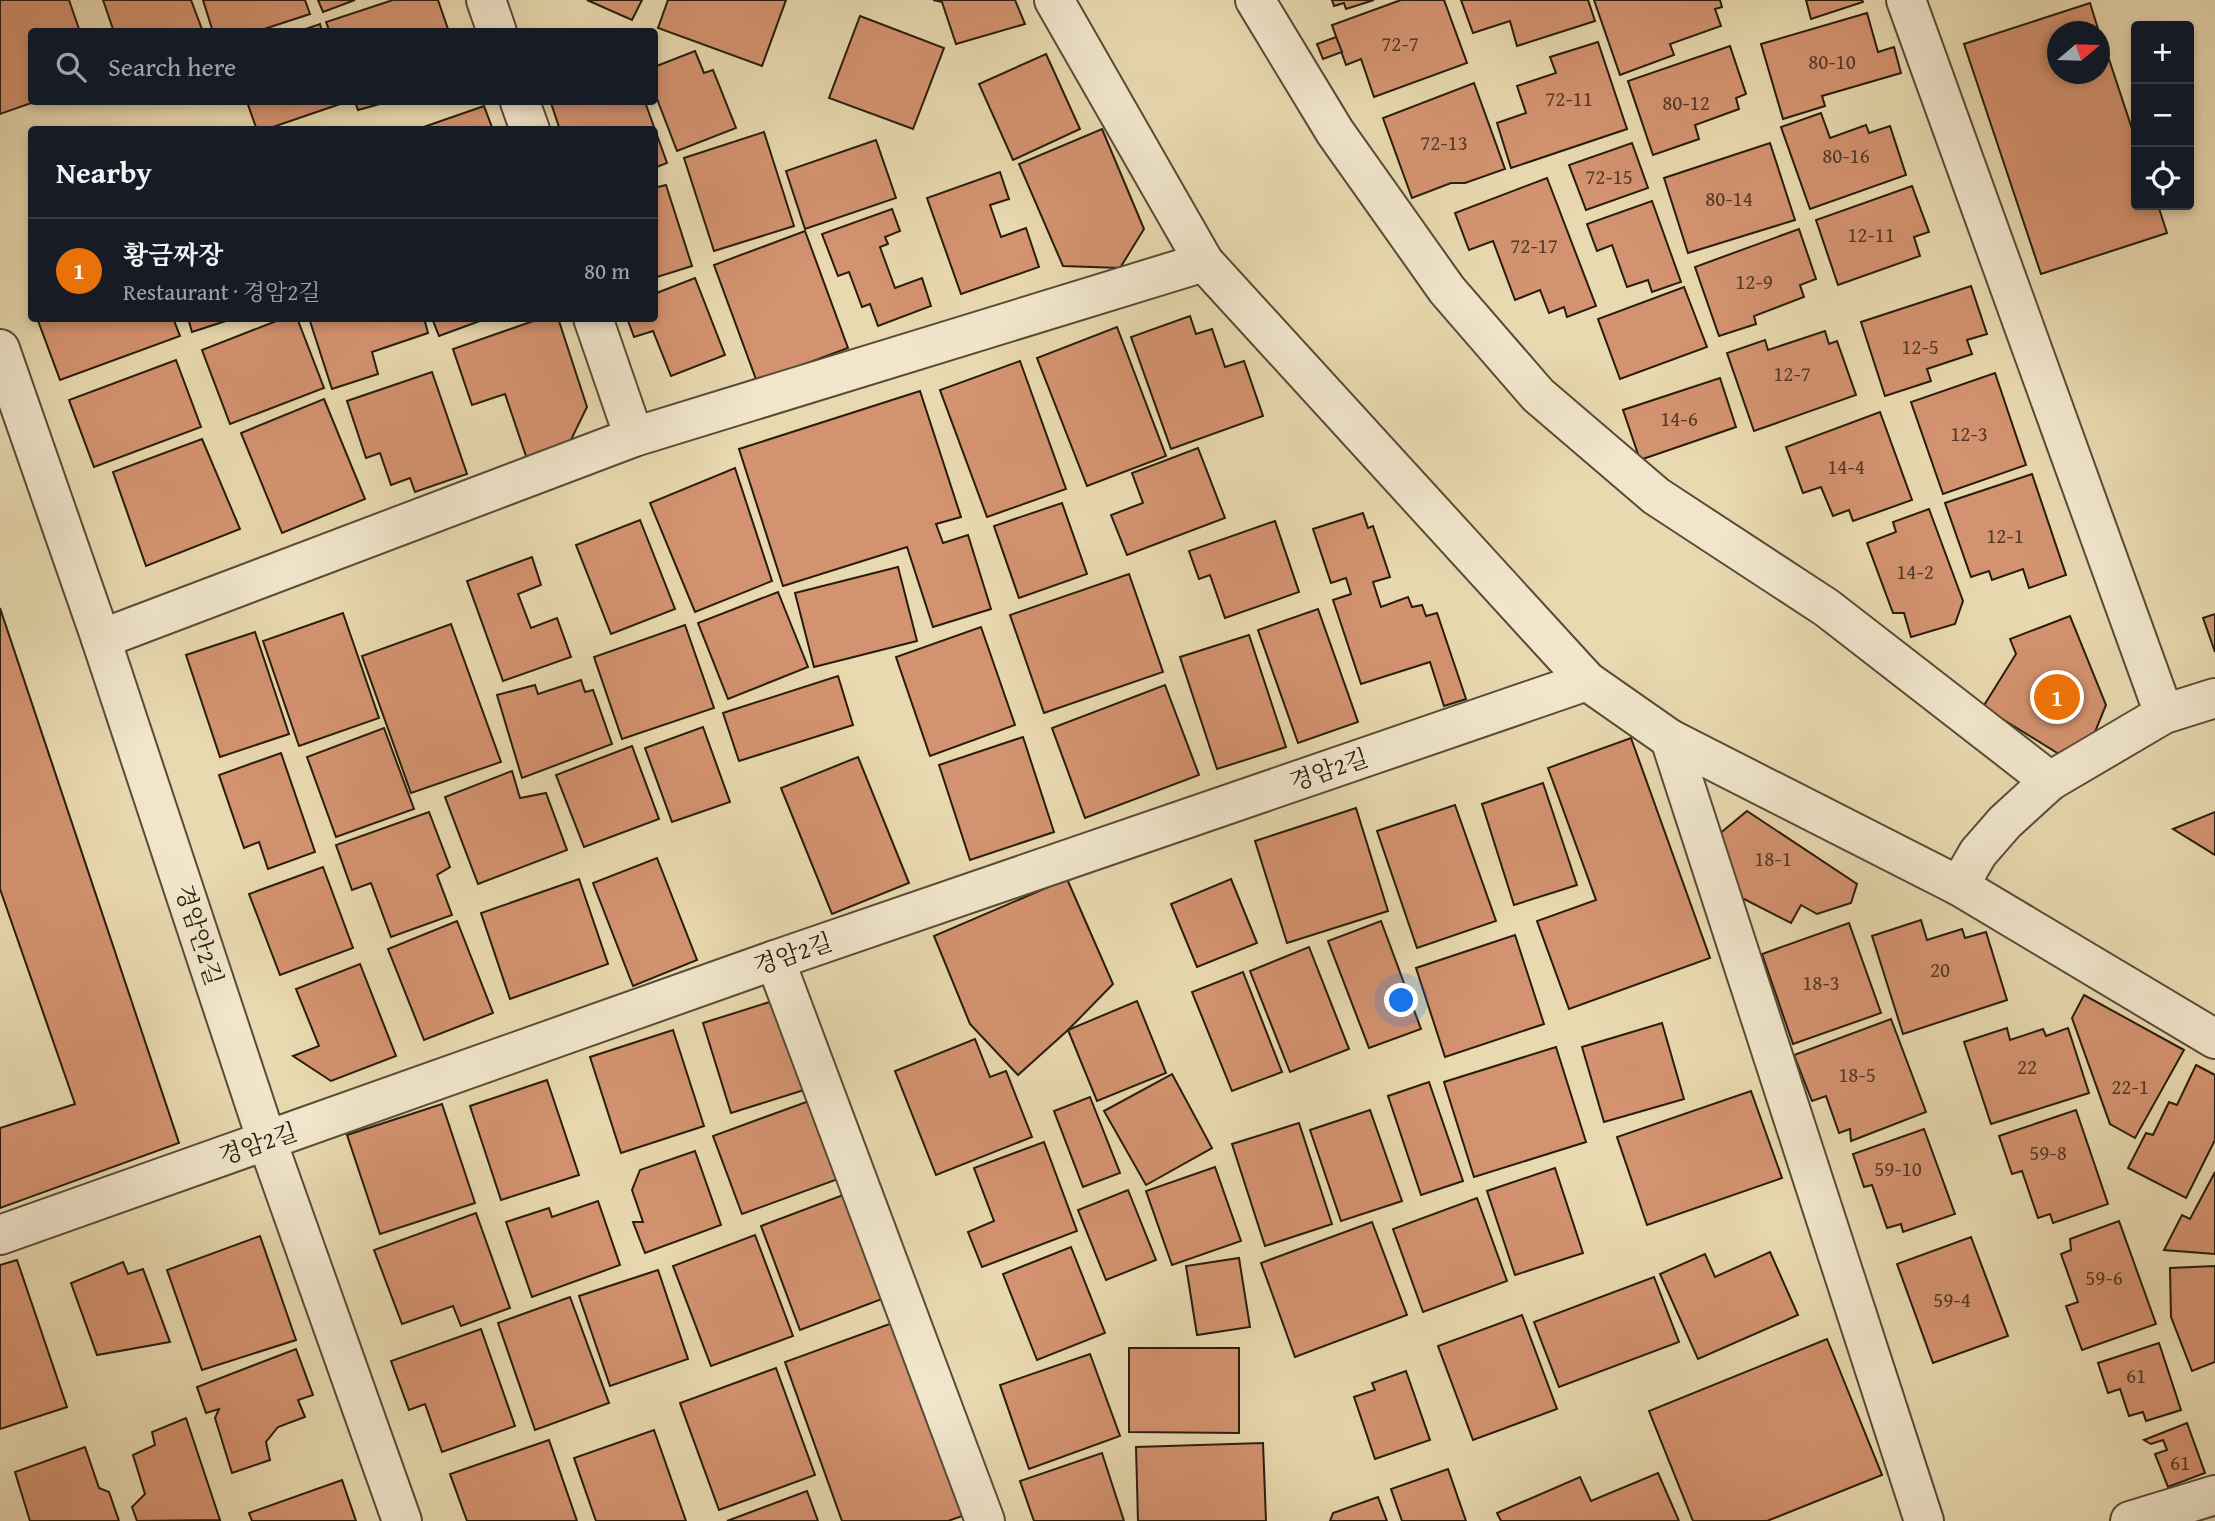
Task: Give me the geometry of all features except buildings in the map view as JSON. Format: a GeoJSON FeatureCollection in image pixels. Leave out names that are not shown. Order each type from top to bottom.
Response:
{"type":"FeatureCollection","features":[{"type":"Feature","properties":{"kind":"street"},"geometry":{"type":"LineString","coordinates":[[486,0],[495,28]]}},
{"type":"Feature","properties":{"kind":"street"},"geometry":{"type":"LineString","coordinates":[[1054,0],[1204,262],[1587,681],[1670,739],[1959,886],[2215,1040]]}},
{"type":"Feature","properties":{"kind":"street"},"geometry":{"type":"LineString","coordinates":[[1255,0],[1335,132],[1439,279],[1538,395],[1656,496],[1827,608],[2050,781]]}},
{"type":"Feature","properties":{"kind":"street"},"geometry":{"type":"LineString","coordinates":[[1906,0],[2164,714]]}},
{"type":"Feature","properties":{"kind":"street"},"geometry":{"type":"LineString","coordinates":[[521,105],[529,126]]}},
{"type":"Feature","properties":{"kind":"street"},"geometry":{"type":"LineString","coordinates":[[101,639],[634,437],[1204,262]]}},
{"type":"Feature","properties":{"kind":"street"},"geometry":{"type":"LineString","coordinates":[[594,322],[634,437]]}},
{"type":"Feature","properties":{"kind":"street","name":"경암안2길"},"geometry":{"type":"LineString","coordinates":[[0,349],[101,639],[267,1141],[402,1521]]}},
{"type":"Feature","properties":{"kind":"street","name":"경암2길"},"geometry":{"type":"LineString","coordinates":[[0,1235],[775,960],[1587,681]]}},
{"type":"Feature","properties":{"kind":"street"},"geometry":{"type":"LineString","coordinates":[[1959,886],[1978,853],[2005,822],[2050,781],[2164,714],[2215,698]]}},
{"type":"Feature","properties":{"kind":"street"},"geometry":{"type":"LineString","coordinates":[[1670,739],[1924,1521]]}},
{"type":"Feature","properties":{"kind":"street"},"geometry":{"type":"LineString","coordinates":[[775,960],[985,1521]]}},
{"type":"Feature","properties":{"kind":"street"},"geometry":{"type":"LineString","coordinates":[[2130,1521],[2215,1494]]}},
{"type":"Feature","properties":{"kind":"place","name":"황금짜장"},"geometry":{"type":"Point","coordinates":[2057,697]}}]}
